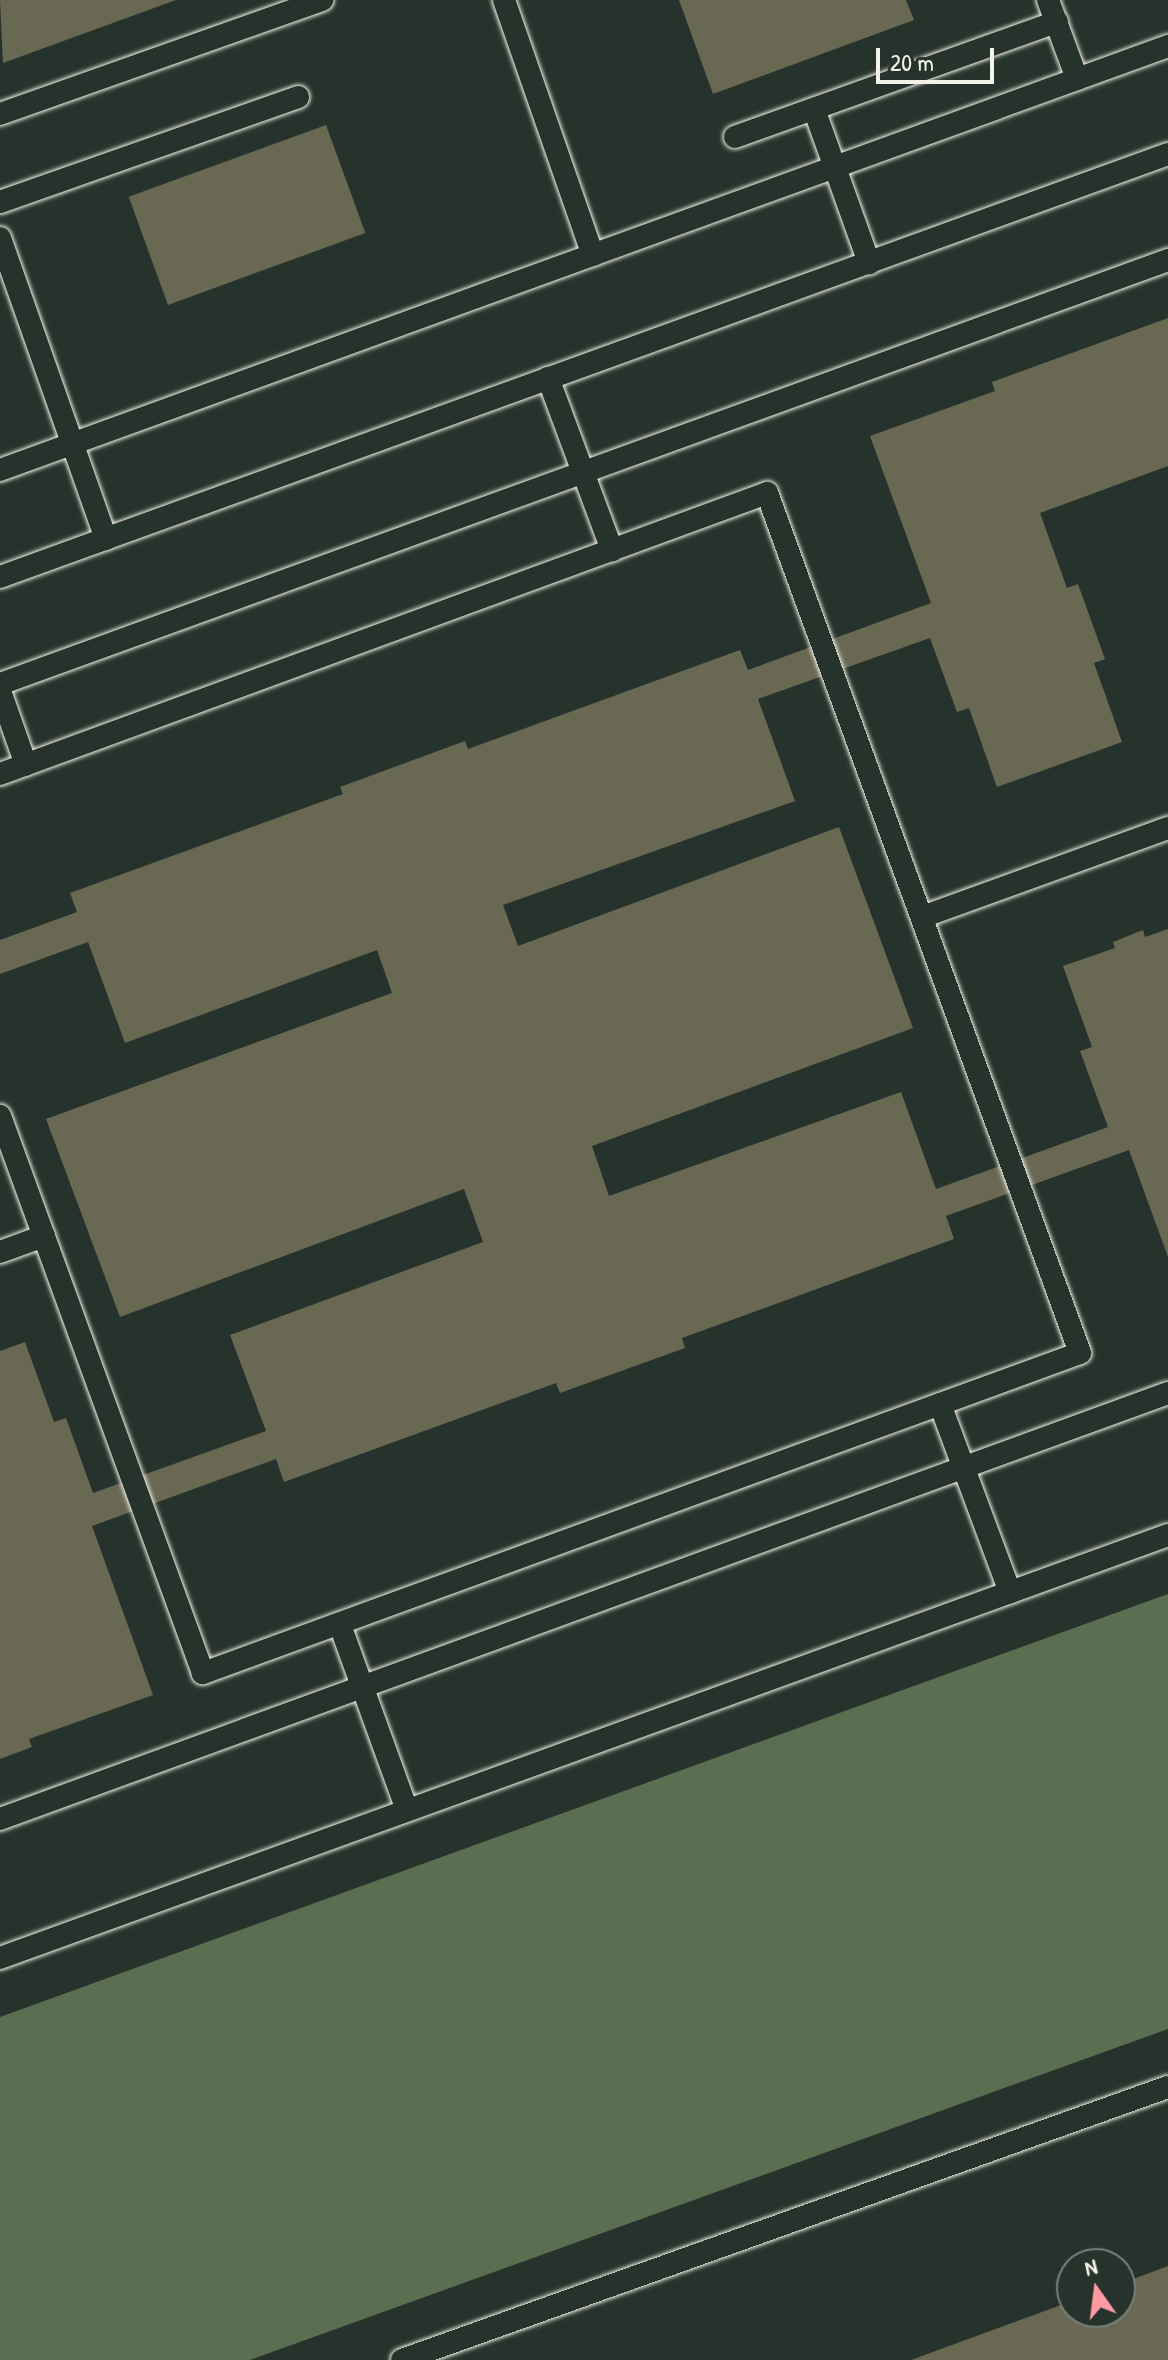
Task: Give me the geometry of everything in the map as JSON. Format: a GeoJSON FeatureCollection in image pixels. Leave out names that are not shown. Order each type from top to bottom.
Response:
{"type":"FeatureCollection","features":[{"type":"Feature","properties":{"kind":"lane"},"geometry":{"type":"LineString","coordinates":[[0,114],[322,0]]}},
{"type":"Feature","properties":{"kind":"lane"},"geometry":{"type":"LineString","coordinates":[[504,0],[593,255]]}},
{"type":"Feature","properties":{"kind":"lane"},"geometry":{"type":"LineString","coordinates":[[1048,0],[1077,79]]}},
{"type":"Feature","properties":{"kind":"lane"},"geometry":{"type":"LineString","coordinates":[[735,137],[1057,22]]}},
{"type":"Feature","properties":{"kind":"lane"},"geometry":{"type":"LineString","coordinates":[[0,470],[1168,46]]}},
{"type":"Feature","properties":{"kind":"lane"},"geometry":{"type":"LineString","coordinates":[[0,202],[298,97]]}},
{"type":"Feature","properties":{"kind":"lane"},"geometry":{"type":"LineString","coordinates":[[814,109],[869,263]]}},
{"type":"Feature","properties":{"kind":"lane"},"geometry":{"type":"LineString","coordinates":[[0,577],[1168,154]]}},
{"type":"Feature","properties":{"kind":"lane"},"geometry":{"type":"LineString","coordinates":[[0,238],[106,539]]}},
{"type":"Feature","properties":{"kind":"lane"},"geometry":{"type":"LineString","coordinates":[[0,684],[1168,260]]}},
{"type":"Feature","properties":{"kind":"lane"},"geometry":{"type":"LineString","coordinates":[[548,378],[612,550]]}},
{"type":"Feature","properties":{"kind":"lane"},"geometry":{"type":"LineString","coordinates":[[0,774],[767,493],[1080,1353],[203,1673],[0,1116]]}},
{"type":"Feature","properties":{"kind":"lane"},"geometry":{"type":"LineString","coordinates":[[0,691],[26,765]]}},
{"type":"Feature","properties":{"kind":"lane"},"geometry":{"type":"LineString","coordinates":[[922,917],[1168,828]]}},
{"type":"Feature","properties":{"kind":"lane"},"geometry":{"type":"LineString","coordinates":[[0,1252],[44,1236]]}},
{"type":"Feature","properties":{"kind":"lane"},"geometry":{"type":"LineString","coordinates":[[0,1819],[1168,1393]]}},
{"type":"Feature","properties":{"kind":"lane"},"geometry":{"type":"LineString","coordinates":[[940,1404],[1010,1592]]}},
{"type":"Feature","properties":{"kind":"lane"},"geometry":{"type":"LineString","coordinates":[[0,1958],[1168,1535]]}},
{"type":"Feature","properties":{"kind":"lane"},"geometry":{"type":"LineString","coordinates":[[340,1625],[407,1810]]}},
{"type":"Feature","properties":{"kind":"lane"},"geometry":{"type":"LineString","coordinates":[[402,2360],[1168,2087]]}},
{"type":"Feature","properties":{"kind":"green space"},"geometry":{"type":"Polygon","coordinates":[[[1168,1594],[1168,2029],[250,2360],[0,2360],[0,2017],[1168,1594]]]}},
{"type":"Feature","properties":{"kind":"building"},"geometry":{"type":"Polygon","coordinates":[[[0,0],[176,0],[3,63],[0,0]]]}},
{"type":"Feature","properties":{"kind":"building"},"geometry":{"type":"Polygon","coordinates":[[[679,0],[906,0],[914,20],[713,94],[679,0]]]}},
{"type":"Feature","properties":{"kind":"building"},"geometry":{"type":"Polygon","coordinates":[[[326,125],[365,233],[168,305],[129,197],[326,125]]]}},
{"type":"Feature","properties":{"kind":"building"},"geometry":{"type":"Polygon","coordinates":[[[1168,318],[1168,466],[1040,513],[1067,588],[1078,584],[1105,659],[1094,663],[1122,742],[997,787],[969,708],[957,712],[930,638],[758,699],[795,801],[503,905],[518,946],[839,827],[913,1028],[592,1146],[609,1196],[901,1092],[936,1189],[1108,1127],[1080,1051],[1092,1047],[1063,966],[1115,948],[1113,942],[1143,930],[1145,937],[1168,929],[1168,1257],[1129,1150],[946,1216],[954,1239],[682,1338],[685,1348],[560,1393],[556,1383],[284,1482],[276,1459],[92,1526],[153,1695],[29,1739],[32,1747],[0,1759],[0,1351],[25,1342],[54,1422],[66,1418],[93,1493],[266,1431],[230,1335],[483,1242],[464,1189],[120,1317],[46,1119],[392,993],[377,950],[125,1043],[88,942],[0,974],[0,940],[77,912],[70,893],[343,794],[340,787],[465,741],[468,749],[740,650],[748,670],[931,603],[870,436],[995,391],[992,382],[1168,318]]]}},
{"type":"Feature","properties":{"kind":"building"},"geometry":{"type":"Polygon","coordinates":[[[1168,2266],[1168,2360],[911,2360],[1056,2307],[1056,2328],[1136,2328],[1136,2278],[1168,2266]]]}}]}
